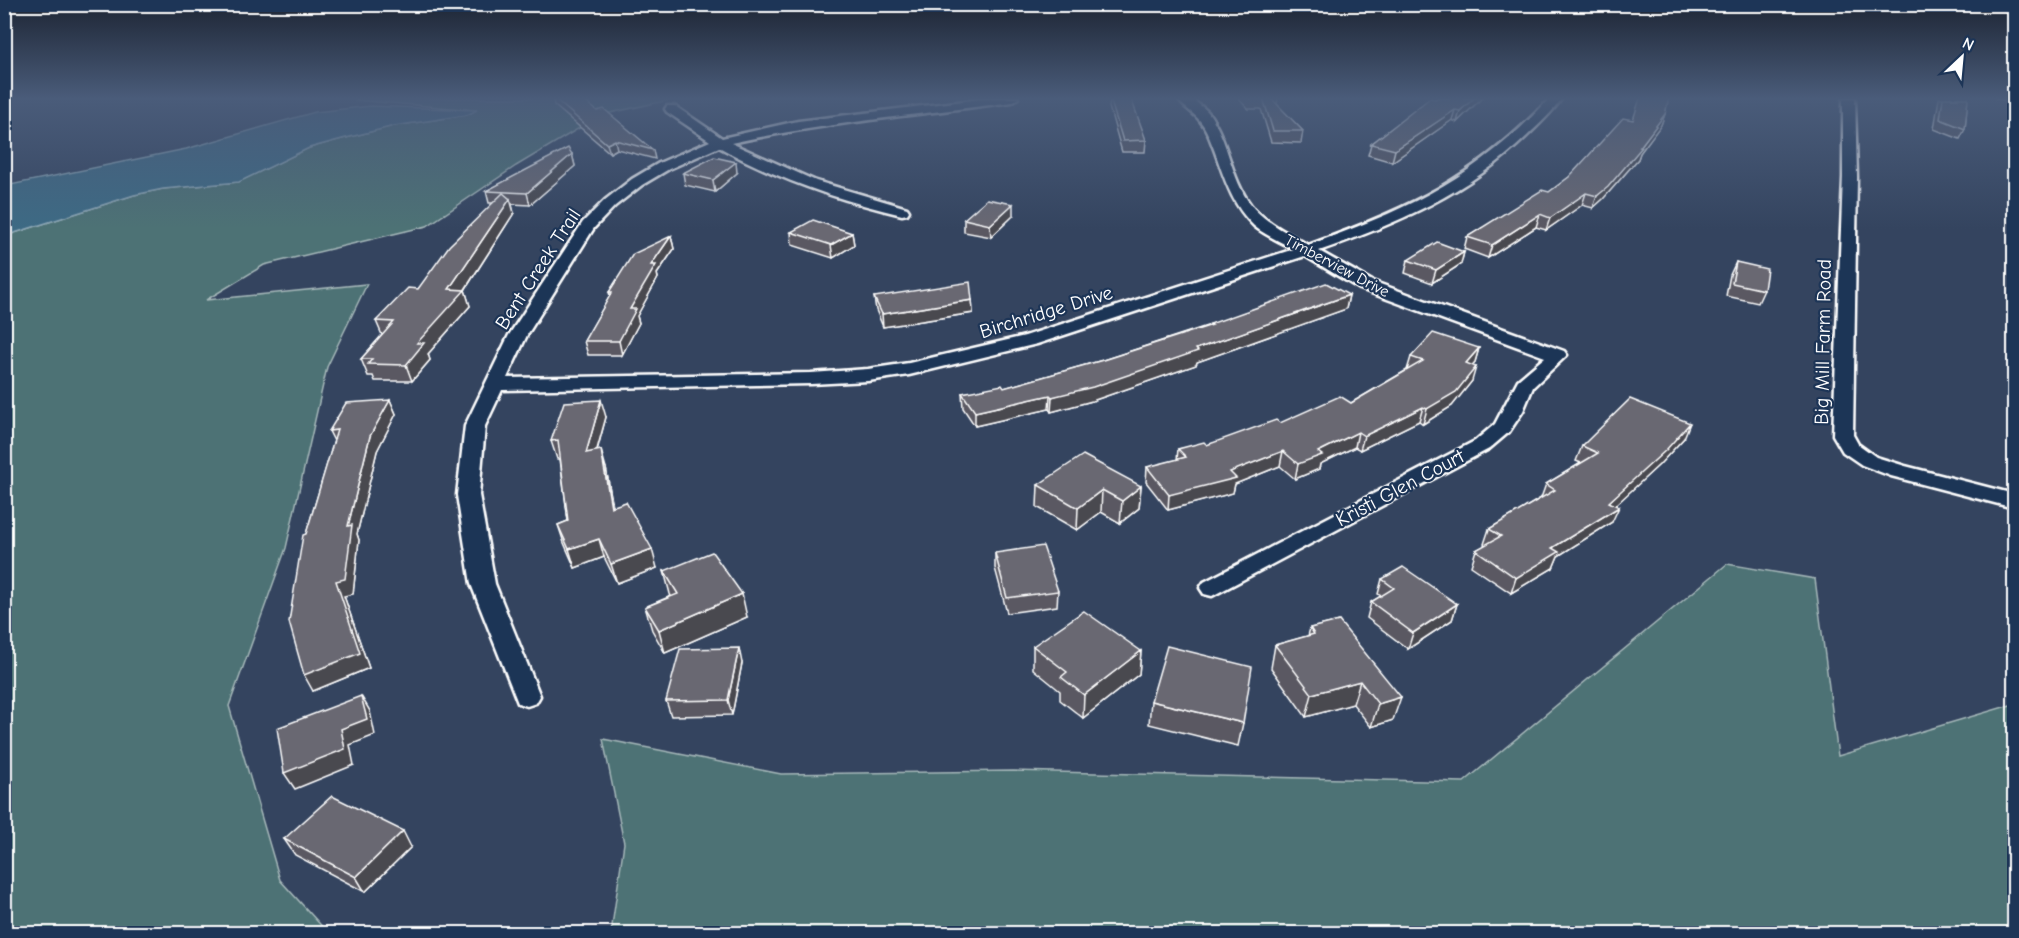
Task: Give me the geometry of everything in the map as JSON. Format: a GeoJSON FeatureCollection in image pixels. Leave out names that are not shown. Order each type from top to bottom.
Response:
{"type":"FeatureCollection","features":[{"type":"Feature","properties":{"kind":"street"},"geometry":{"type":"LineString","coordinates":[[719,142],[799,181],[902,211]]}},
{"type":"Feature","properties":{"kind":"street","name":"Bent Creek Trail"},"geometry":{"type":"LineString","coordinates":[[527,696],[483,584],[468,495],[476,426],[493,384],[518,335],[588,225],[610,203],[637,182],[664,166],[719,142]]}},
{"type":"Feature","properties":{"kind":"street","name":"Timberview Drive"},"geometry":{"type":"LineString","coordinates":[[1217,142],[1234,188],[1244,206],[1261,224],[1366,285],[1558,356]]}},
{"type":"Feature","properties":{"kind":"street","name":"Birchridge Drive"},"geometry":{"type":"LineString","coordinates":[[493,384],[668,383],[864,376],[929,367],[1032,340],[1367,228],[1443,192],[1488,164],[1515,142]]}},
{"type":"Feature","properties":{"kind":"street","name":"Big Mill Farm Road"},"geometry":{"type":"LineString","coordinates":[[1849,142],[1843,435],[1850,448],[1869,461],[1898,471],[2014,501]]}},
{"type":"Feature","properties":{"kind":"street","name":"Kristi Glen Court"},"geometry":{"type":"LineString","coordinates":[[1212,588],[1482,445],[1502,428],[1513,411],[1525,384],[1558,356]]}},
{"type":"Feature","properties":{"kind":"green space"},"geometry":{"type":"Polygon","coordinates":[[[333,142],[556,142],[427,226],[264,265],[206,300],[367,284],[327,367],[286,548],[229,706],[280,880],[328,933],[5,934],[4,255],[9,250],[5,244],[5,236],[134,195],[163,189],[238,182],[309,148],[333,142]]]}},
{"type":"Feature","properties":{"kind":"green space"},"geometry":{"type":"Polygon","coordinates":[[[1727,564],[1815,579],[1838,756],[2014,704],[2014,933],[611,933],[624,843],[603,739],[781,774],[1013,771],[1464,782],[1727,564]]]}},
{"type":"Feature","properties":{"kind":"water"},"geometry":{"type":"Polygon","coordinates":[[[211,142],[333,142],[309,148],[239,182],[163,189],[134,195],[5,236],[5,186],[211,142]]]}},
{"type":"Feature","properties":{"kind":"building"},"geometry":{"type":"Polygon","coordinates":[[[622,142],[643,142],[653,150],[622,142]]]}},
{"type":"Feature","properties":{"kind":"building"},"geometry":{"type":"Polygon","coordinates":[[[1374,142],[1407,142],[1395,150],[1371,144],[1374,142]]]}},
{"type":"Feature","properties":{"kind":"building"},"geometry":{"type":"Polygon","coordinates":[[[1601,142],[1644,142],[1608,187],[1597,196],[1586,193],[1550,218],[1540,214],[1492,245],[1467,237],[1542,190],[1549,192],[1569,177],[1601,142]]]}},
{"type":"Feature","properties":{"kind":"building"},"geometry":{"type":"Polygon","coordinates":[[[568,148],[572,154],[527,193],[486,191],[568,148]]]}},
{"type":"Feature","properties":{"kind":"building"},"geometry":{"type":"Polygon","coordinates":[[[714,157],[736,162],[713,180],[683,173],[714,157]]]}},
{"type":"Feature","properties":{"kind":"building"},"geometry":{"type":"Polygon","coordinates":[[[503,193],[510,199],[449,289],[465,290],[417,343],[424,343],[406,365],[368,364],[372,359],[361,359],[394,322],[376,321],[408,288],[418,289],[449,246],[503,193]]]}},
{"type":"Feature","properties":{"kind":"building"},"geometry":{"type":"Polygon","coordinates":[[[987,199],[1013,204],[990,225],[964,219],[987,199]]]}},
{"type":"Feature","properties":{"kind":"building"},"geometry":{"type":"Polygon","coordinates":[[[813,220],[852,233],[831,245],[791,232],[813,220]]]}},
{"type":"Feature","properties":{"kind":"building"},"geometry":{"type":"Polygon","coordinates":[[[671,236],[651,265],[656,265],[630,309],[636,309],[619,341],[584,341],[612,292],[609,292],[633,254],[671,236]]]}},
{"type":"Feature","properties":{"kind":"building"},"geometry":{"type":"Polygon","coordinates":[[[1437,242],[1464,252],[1436,270],[1408,260],[1437,242]]]}},
{"type":"Feature","properties":{"kind":"building"},"geometry":{"type":"Polygon","coordinates":[[[1736,262],[1767,269],[1764,290],[1732,283],[1736,262]]]}},
{"type":"Feature","properties":{"kind":"building"},"geometry":{"type":"Polygon","coordinates":[[[970,282],[972,300],[882,314],[874,297],[970,282]]]}},
{"type":"Feature","properties":{"kind":"building"},"geometry":{"type":"Polygon","coordinates":[[[1326,283],[1349,295],[1093,387],[975,412],[962,393],[1002,385],[1004,388],[1103,360],[1212,325],[1210,324],[1326,283]]]}},
{"type":"Feature","properties":{"kind":"building"},"geometry":{"type":"Polygon","coordinates":[[[1433,333],[1479,348],[1466,363],[1476,367],[1456,392],[1427,409],[1423,407],[1364,436],[1358,432],[1318,452],[1322,455],[1298,464],[1283,451],[1230,472],[1236,478],[1169,495],[1147,467],[1186,457],[1178,449],[1204,442],[1207,445],[1276,420],[1280,423],[1340,396],[1351,403],[1423,361],[1411,357],[1433,333]]]}},
{"type":"Feature","properties":{"kind":"building"},"geometry":{"type":"Polygon","coordinates":[[[1630,399],[1690,423],[1666,450],[1609,502],[1619,507],[1552,548],[1559,552],[1516,578],[1476,550],[1501,536],[1489,529],[1555,490],[1546,484],[1598,453],[1582,446],[1630,399]]]}},
{"type":"Feature","properties":{"kind":"building"},"geometry":{"type":"Polygon","coordinates":[[[390,400],[370,436],[348,526],[352,525],[345,579],[336,581],[360,653],[304,675],[289,622],[303,535],[306,534],[337,430],[329,431],[346,403],[390,400]]]}},
{"type":"Feature","properties":{"kind":"building"},"geometry":{"type":"Polygon","coordinates":[[[601,400],[586,453],[601,450],[611,507],[626,502],[652,549],[611,564],[599,539],[569,549],[558,525],[568,521],[558,440],[551,441],[564,402],[601,400]]]}},
{"type":"Feature","properties":{"kind":"building"},"geometry":{"type":"Polygon","coordinates":[[[1083,455],[1141,486],[1122,501],[1102,490],[1078,508],[1038,485],[1083,455]]]}},
{"type":"Feature","properties":{"kind":"building"},"geometry":{"type":"Polygon","coordinates":[[[1043,546],[1058,591],[1007,598],[995,553],[1043,546]]]}},
{"type":"Feature","properties":{"kind":"building"},"geometry":{"type":"Polygon","coordinates":[[[712,552],[742,594],[659,630],[645,607],[678,594],[664,571],[712,552]]]}},
{"type":"Feature","properties":{"kind":"building"},"geometry":{"type":"Polygon","coordinates":[[[1403,567],[1457,604],[1413,633],[1371,602],[1394,588],[1382,579],[1403,567]]]}},
{"type":"Feature","properties":{"kind":"building"},"geometry":{"type":"Polygon","coordinates":[[[1084,611],[1141,651],[1084,695],[1061,677],[1067,672],[1033,646],[1084,611]]]}},
{"type":"Feature","properties":{"kind":"building"},"geometry":{"type":"Polygon","coordinates":[[[1339,621],[1401,697],[1378,704],[1360,681],[1312,694],[1275,645],[1314,634],[1310,628],[1339,621]]]}},
{"type":"Feature","properties":{"kind":"building"},"geometry":{"type":"Polygon","coordinates":[[[1167,646],[1252,667],[1243,723],[1151,701],[1167,646]]]}},
{"type":"Feature","properties":{"kind":"building"},"geometry":{"type":"Polygon","coordinates":[[[739,648],[728,700],[666,701],[680,649],[739,648]]]}},
{"type":"Feature","properties":{"kind":"building"},"geometry":{"type":"Polygon","coordinates":[[[361,696],[367,719],[341,729],[345,749],[284,773],[277,728],[361,696]]]}},
{"type":"Feature","properties":{"kind":"building"},"geometry":{"type":"Polygon","coordinates":[[[332,796],[403,831],[356,877],[284,839],[332,796]]]}}]}
